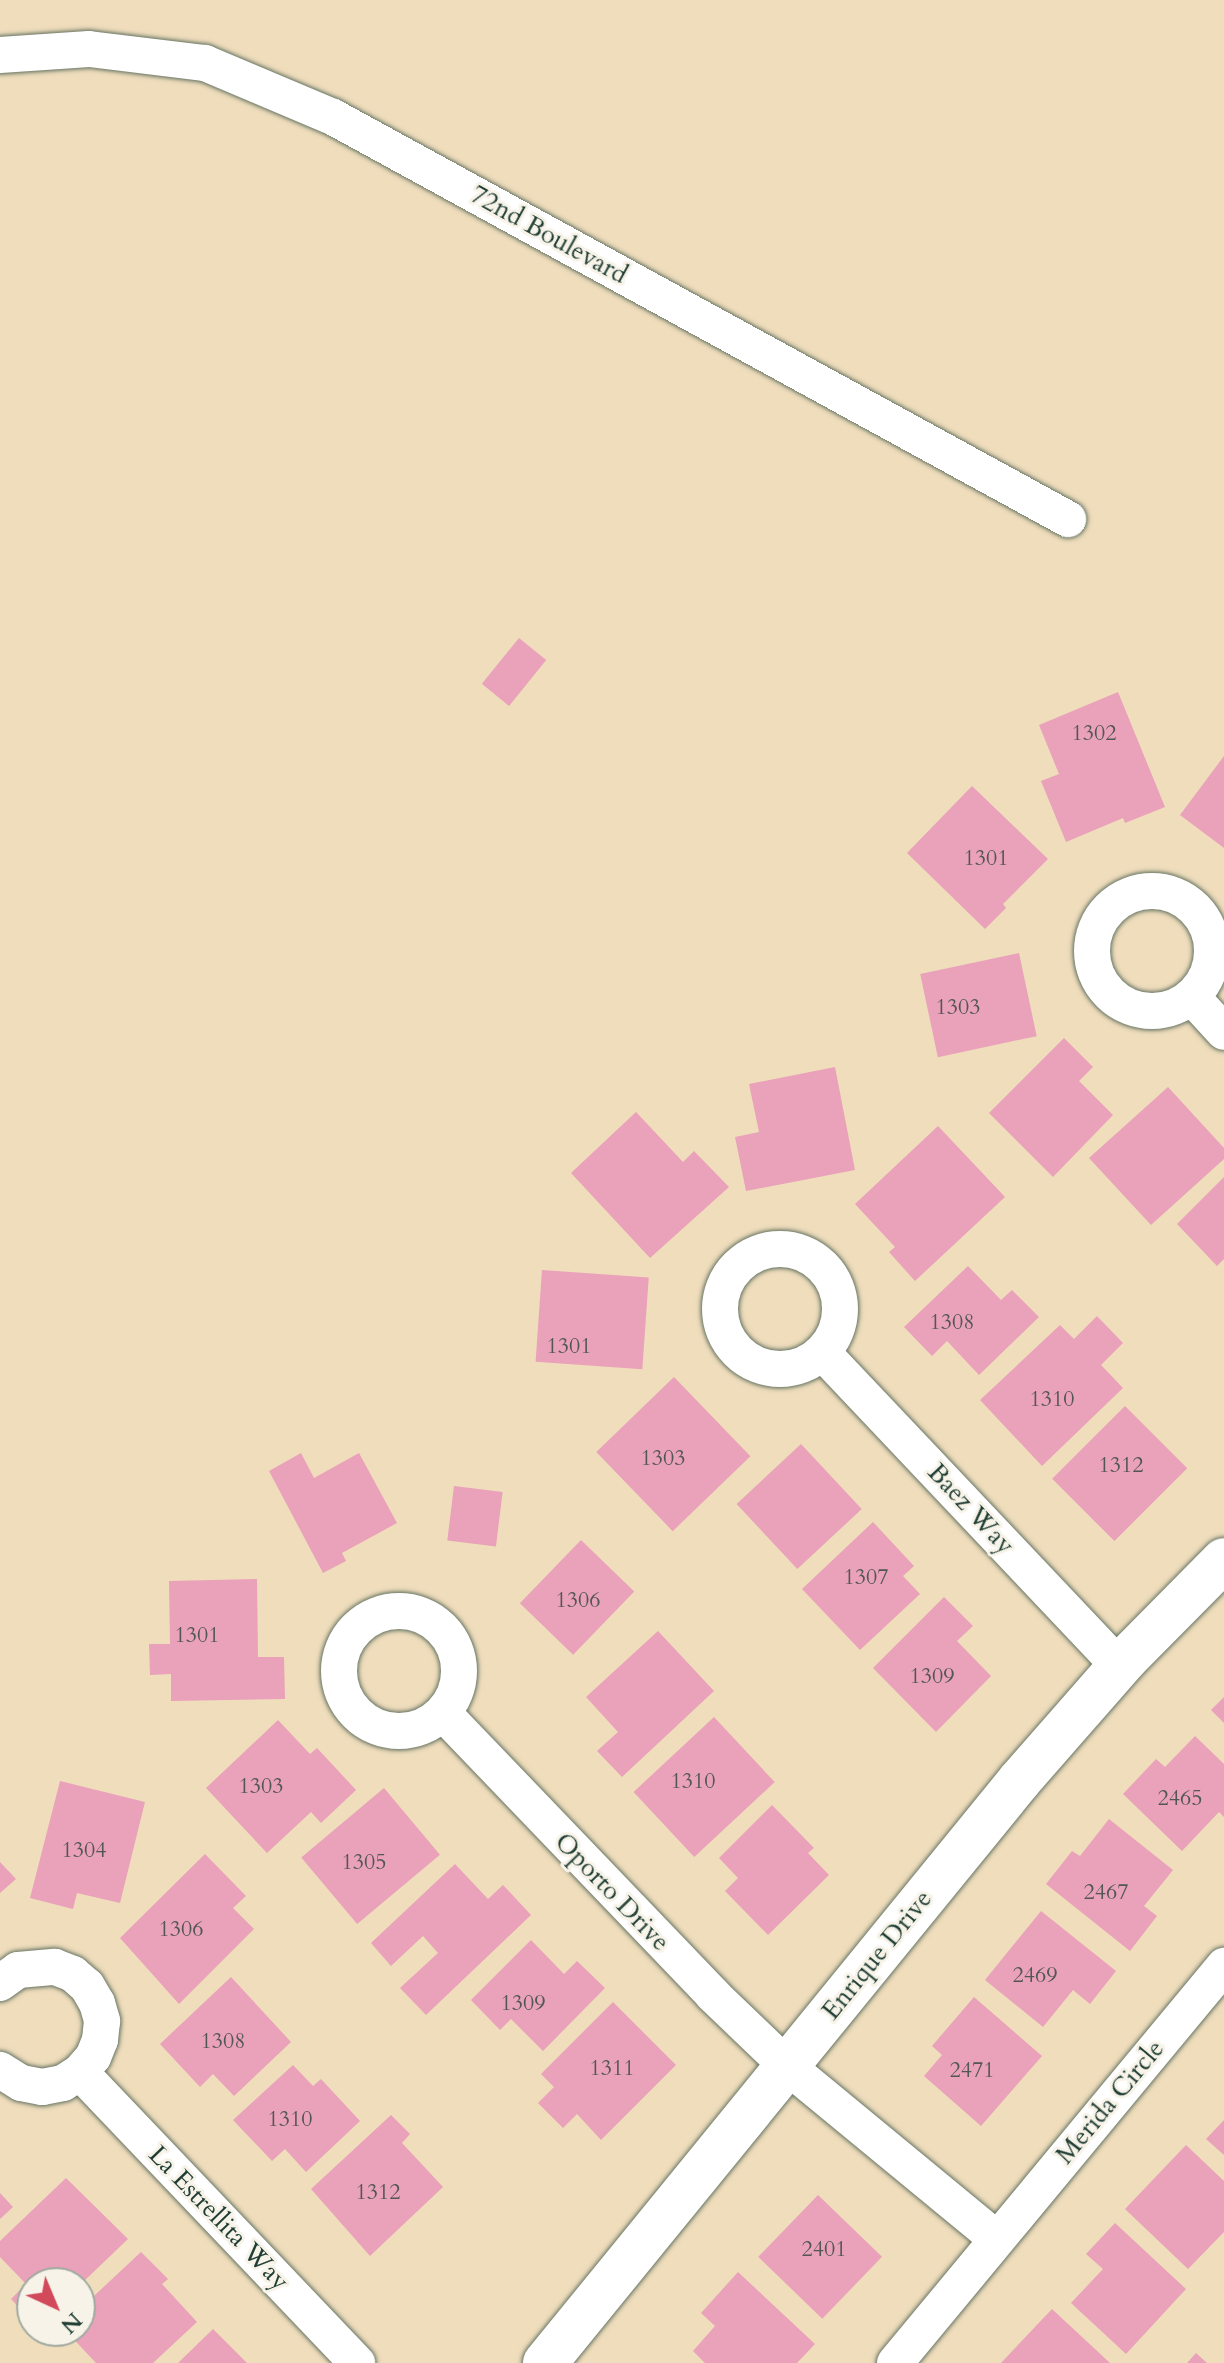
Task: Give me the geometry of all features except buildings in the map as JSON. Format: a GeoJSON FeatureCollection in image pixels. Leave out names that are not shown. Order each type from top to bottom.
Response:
{"type":"FeatureCollection","features":[{"type":"Feature","properties":{"kind":"street","name":"72nd Boulevard"},"geometry":{"type":"LineString","coordinates":[[0,55],[89,49],[205,63],[333,117],[1068,519]]}},
{"type":"Feature","properties":{"kind":"street"},"geometry":{"type":"LineString","coordinates":[[1192,997],[1224,1032]]}},
{"type":"Feature","properties":{"kind":"street","name":"Baez Way"},"geometry":{"type":"LineString","coordinates":[[822,1352],[1119,1666]]}},
{"type":"Feature","properties":{"kind":"street","name":"Enrique Drive"},"geometry":{"type":"LineString","coordinates":[[545,2363],[1020,1780],[1119,1666],[1224,1560]]}},
{"type":"Feature","properties":{"kind":"street","name":"Oporto Drive"},"geometry":{"type":"LineString","coordinates":[[443,1713],[583,1863],[787,2066]]}},
{"type":"Feature","properties":{"kind":"street"},"geometry":{"type":"LineString","coordinates":[[0,1983],[18,1970],[36,1966],[64,1970],[87,1986],[97,2003],[101,2031],[93,2057],[80,2072],[63,2083],[42,2087],[21,2083],[0,2070]]}},
{"type":"Feature","properties":{"kind":"street","name":"Merida Circle"},"geometry":{"type":"LineString","coordinates":[[895,2363],[1224,1966]]}},
{"type":"Feature","properties":{"kind":"street"},"geometry":{"type":"LineString","coordinates":[[787,2066],[996,2238]]}},
{"type":"Feature","properties":{"kind":"street","name":"La Estrellita Way"},"geometry":{"type":"LineString","coordinates":[[80,2072],[357,2363]]}}]}
